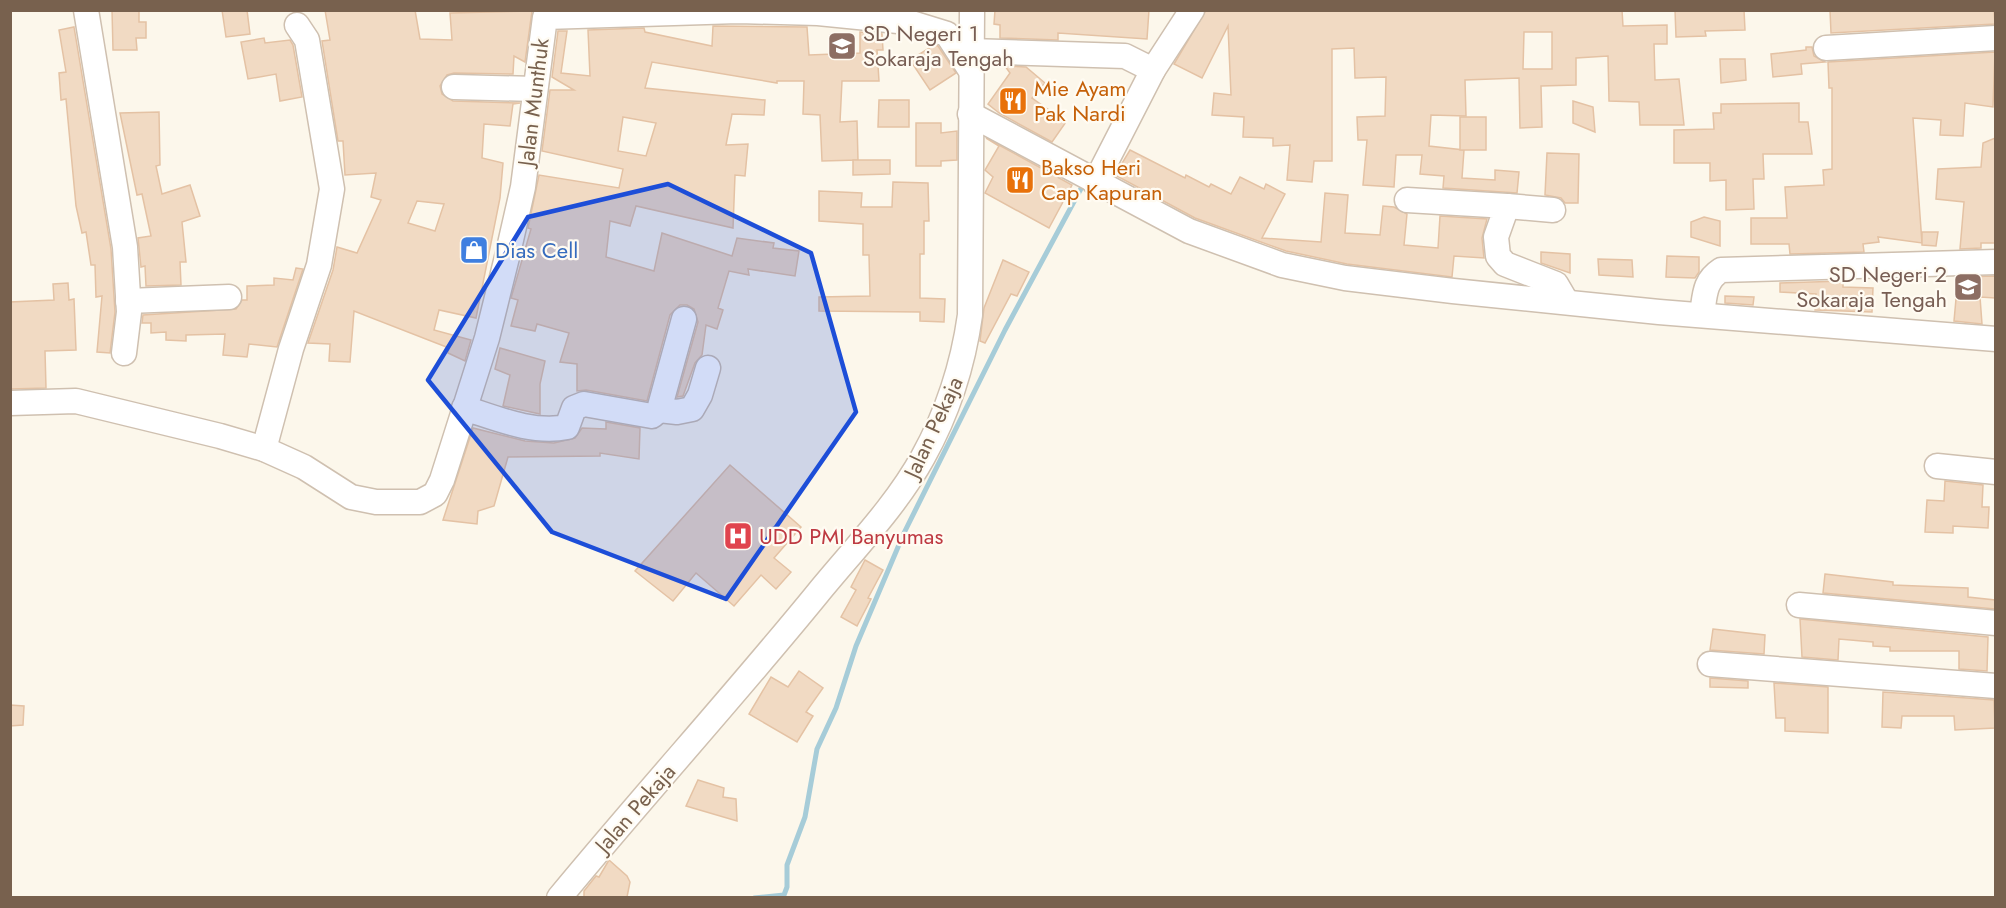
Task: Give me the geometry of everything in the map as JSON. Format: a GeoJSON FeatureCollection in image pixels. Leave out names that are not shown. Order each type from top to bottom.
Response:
{"type":"FeatureCollection","features":[{"type":"Feature","properties":{"kind":"street"},"geometry":{"type":"LineString","coordinates":[[86,10],[125,247],[128,301],[124,353]]}},
{"type":"Feature","properties":{"kind":"street"},"geometry":{"type":"LineString","coordinates":[[935,10],[946,34],[970,60],[1125,56],[1146,66]]}},
{"type":"Feature","properties":{"kind":"street","name":"Jalan Pekaja"},"geometry":{"type":"LineString","coordinates":[[559,897],[772,650],[903,488],[924,456],[955,388],[965,353],[970,315],[972,10]]}},
{"type":"Feature","properties":{"kind":"street"},"geometry":{"type":"LineString","coordinates":[[1088,179],[1146,66],[1192,10]]}},
{"type":"Feature","properties":{"kind":"street","name":"Jalan Munthuk"},"geometry":{"type":"LineString","coordinates":[[264,449],[304,467],[351,497],[376,502],[420,502],[435,494],[442,480],[487,338],[508,253],[523,187],[546,17],[738,11],[878,15],[946,34]]}},
{"type":"Feature","properties":{"kind":"street"},"geometry":{"type":"LineString","coordinates":[[10,403],[76,401],[264,449],[291,349],[319,265],[332,189],[307,40],[297,25]]}},
{"type":"Feature","properties":{"kind":"street"},"geometry":{"type":"LineString","coordinates":[[1826,48],[1995,38]]}},
{"type":"Feature","properties":{"kind":"street"},"geometry":{"type":"LineString","coordinates":[[454,87],[536,90]]}},
{"type":"Feature","properties":{"kind":"street"},"geometry":{"type":"LineString","coordinates":[[970,114],[1189,231],[1282,265],[1345,279],[1682,313],[1995,339]]}},
{"type":"Feature","properties":{"kind":"street"},"geometry":{"type":"LineString","coordinates":[[1407,200],[1553,210]]}},
{"type":"Feature","properties":{"kind":"street"},"geometry":{"type":"LineString","coordinates":[[1507,206],[1496,237],[1498,256],[1505,264],[1556,284],[1566,301]]}},
{"type":"Feature","properties":{"kind":"street"},"geometry":{"type":"LineString","coordinates":[[1682,313],[1710,277],[1721,270],[1995,261]]}},
{"type":"Feature","properties":{"kind":"street"},"geometry":{"type":"LineString","coordinates":[[128,301],[229,297]]}},
{"type":"Feature","properties":{"kind":"street"},"geometry":{"type":"LineString","coordinates":[[464,408],[514,424],[557,429],[567,427],[574,408],[578,405],[644,417],[652,416],[659,410],[684,319]]}},
{"type":"Feature","properties":{"kind":"street"},"geometry":{"type":"LineString","coordinates":[[659,410],[677,412],[692,409],[700,395],[708,368]]}},
{"type":"Feature","properties":{"kind":"street"},"geometry":{"type":"LineString","coordinates":[[1937,466],[1995,472]]}},
{"type":"Feature","properties":{"kind":"street"},"geometry":{"type":"LineString","coordinates":[[1799,605],[1995,623]]}},
{"type":"Feature","properties":{"kind":"street"},"geometry":{"type":"LineString","coordinates":[[1710,664],[1995,686]]}},
{"type":"Feature","properties":{"kind":"highlighted area"},"geometry":{"type":"Polygon","coordinates":[[[668,184],[811,253],[856,412],[726,599],[552,532],[428,380],[528,217],[668,184]]]}},
{"type":"Feature","properties":{"kind":"building"},"geometry":{"type":"Polygon","coordinates":[[[112,10],[139,10],[139,22],[146,22],[146,38],[136,38],[137,50],[113,50],[112,10]]]}},
{"type":"Feature","properties":{"kind":"building"},"geometry":{"type":"Polygon","coordinates":[[[222,10],[247,10],[250,34],[226,37],[222,10]]]}},
{"type":"Feature","properties":{"kind":"building"},"geometry":{"type":"Polygon","coordinates":[[[325,10],[415,10],[420,39],[452,40],[450,13],[532,11],[525,62],[514,56],[513,74],[454,73],[447,75],[440,86],[442,94],[453,101],[520,103],[513,104],[510,126],[484,124],[482,158],[503,163],[500,198],[476,318],[439,310],[434,330],[471,340],[465,361],[448,353],[449,348],[354,311],[350,362],[329,361],[330,344],[308,343],[333,270],[337,247],[357,253],[381,200],[371,197],[376,173],[345,175],[343,141],[338,141],[322,41],[330,40],[325,10]],[[417,201],[408,223],[435,231],[444,204],[417,201]]]}},
{"type":"Feature","properties":{"kind":"building"},"geometry":{"type":"Polygon","coordinates":[[[995,10],[1149,10],[1147,39],[1058,33],[1058,40],[1000,38],[1000,25],[994,24],[995,10]]]}},
{"type":"Feature","properties":{"kind":"building"},"geometry":{"type":"Polygon","coordinates":[[[1206,10],[1622,10],[1623,26],[1667,25],[1667,44],[1654,44],[1655,80],[1679,79],[1684,125],[1640,125],[1639,102],[1609,101],[1608,56],[1576,58],[1576,85],[1541,86],[1542,127],[1520,128],[1519,78],[1465,80],[1466,116],[1431,115],[1429,146],[1464,150],[1462,178],[1495,180],[1495,170],[1519,172],[1517,193],[1443,188],[1444,176],[1420,174],[1422,155],[1396,155],[1394,187],[1363,185],[1367,140],[1358,140],[1357,117],[1385,116],[1386,77],[1355,78],[1354,48],[1332,49],[1332,161],[1314,161],[1312,182],[1287,180],[1290,145],[1273,146],[1273,138],[1243,137],[1244,117],[1212,115],[1214,93],[1231,95],[1228,26],[1202,78],[1174,64],[1206,10]],[[1524,32],[1523,69],[1552,69],[1552,32],[1524,32]]]}},
{"type":"Feature","properties":{"kind":"building"},"geometry":{"type":"Polygon","coordinates":[[[1675,10],[1744,10],[1745,30],[1705,31],[1706,36],[1676,37],[1675,10]]]}},
{"type":"Feature","properties":{"kind":"building"},"geometry":{"type":"Polygon","coordinates":[[[1830,10],[1994,10],[1995,24],[1831,33],[1830,10]]]}},
{"type":"Feature","properties":{"kind":"building"},"geometry":{"type":"Polygon","coordinates":[[[713,26],[807,27],[809,55],[860,53],[860,32],[882,34],[883,50],[877,50],[879,81],[842,81],[840,122],[857,121],[858,160],[822,161],[820,115],[803,114],[804,81],[777,81],[777,83],[652,62],[645,88],[765,100],[764,115],[732,114],[726,145],[748,144],[745,176],[735,175],[733,228],[636,206],[630,226],[610,221],[606,257],[654,271],[662,233],[732,256],[737,238],[774,243],[773,248],[799,251],[795,276],[748,269],[749,275],[729,271],[718,308],[723,310],[717,329],[706,325],[702,355],[695,363],[683,396],[677,397],[698,322],[694,309],[687,305],[680,305],[670,315],[647,401],[586,390],[577,391],[577,364],[560,362],[569,333],[537,324],[535,331],[511,326],[518,300],[511,298],[531,229],[528,228],[539,175],[619,188],[623,169],[542,151],[550,90],[574,90],[552,77],[558,31],[567,31],[561,73],[590,76],[588,30],[644,28],[645,32],[712,46],[713,26]],[[623,117],[618,151],[646,156],[656,123],[623,117]]]}},
{"type":"Feature","properties":{"kind":"building"},"geometry":{"type":"Polygon","coordinates":[[[74,27],[111,249],[115,312],[110,353],[97,352],[102,296],[96,297],[95,265],[91,265],[86,232],[82,233],[76,206],[66,99],[61,100],[59,73],[66,72],[59,30],[74,27]]]}},
{"type":"Feature","properties":{"kind":"building"},"geometry":{"type":"Polygon","coordinates":[[[264,38],[265,43],[290,40],[293,45],[302,97],[280,101],[276,74],[248,79],[241,42],[264,38]]]}},
{"type":"Feature","properties":{"kind":"building"},"geometry":{"type":"Polygon","coordinates":[[[934,45],[938,46],[956,73],[930,90],[910,60],[934,45]]]}},
{"type":"Feature","properties":{"kind":"building"},"geometry":{"type":"Polygon","coordinates":[[[1806,47],[1812,47],[1814,56],[1825,62],[1801,64],[1802,74],[1773,77],[1771,54],[1806,50],[1806,47]]]}},
{"type":"Feature","properties":{"kind":"building"},"geometry":{"type":"Polygon","coordinates":[[[1995,52],[1993,107],[1965,103],[1963,136],[1940,135],[1941,120],[1913,118],[1922,243],[1878,237],[1879,242],[1863,244],[1864,252],[1790,254],[1789,244],[1751,244],[1751,218],[1787,218],[1785,187],[1824,185],[1823,170],[1832,169],[1832,88],[1829,88],[1828,62],[1995,52]]]}},
{"type":"Feature","properties":{"kind":"building"},"geometry":{"type":"Polygon","coordinates":[[[1720,59],[1745,59],[1746,80],[1721,83],[1720,59]]]}},
{"type":"Feature","properties":{"kind":"building"},"geometry":{"type":"Polygon","coordinates":[[[1005,66],[1026,67],[1045,83],[1032,98],[1066,122],[1052,142],[999,113],[988,104],[1010,73],[1005,66]]]}},
{"type":"Feature","properties":{"kind":"building"},"geometry":{"type":"Polygon","coordinates":[[[879,100],[909,100],[909,127],[878,127],[879,100]]]}},
{"type":"Feature","properties":{"kind":"building"},"geometry":{"type":"Polygon","coordinates":[[[1573,101],[1593,107],[1595,132],[1573,123],[1573,101]]]}},
{"type":"Feature","properties":{"kind":"building"},"geometry":{"type":"Polygon","coordinates":[[[1799,103],[1799,122],[1808,122],[1812,154],[1763,154],[1764,179],[1753,179],[1754,209],[1726,210],[1726,180],[1710,181],[1710,163],[1674,163],[1674,130],[1714,129],[1713,113],[1721,113],[1721,104],[1799,103]]]}},
{"type":"Feature","properties":{"kind":"building"},"geometry":{"type":"Polygon","coordinates":[[[159,112],[160,165],[156,166],[162,194],[190,185],[200,216],[182,222],[186,262],[180,262],[181,285],[146,286],[145,266],[141,267],[138,238],[151,236],[142,194],[137,195],[120,113],[159,112]]]}},
{"type":"Feature","properties":{"kind":"building"},"geometry":{"type":"Polygon","coordinates":[[[1460,117],[1486,117],[1486,150],[1460,150],[1460,117]]]}},
{"type":"Feature","properties":{"kind":"building"},"geometry":{"type":"Polygon","coordinates":[[[916,123],[941,123],[941,133],[957,131],[957,160],[941,161],[941,166],[916,166],[916,123]]]}},
{"type":"Feature","properties":{"kind":"building"},"geometry":{"type":"Polygon","coordinates":[[[986,138],[1072,185],[1049,228],[985,193],[993,177],[985,170],[999,146],[986,138]]]}},
{"type":"Feature","properties":{"kind":"building"},"geometry":{"type":"Polygon","coordinates":[[[1995,138],[1995,243],[1981,243],[1981,248],[1960,249],[1964,202],[1936,199],[1938,169],[1981,167],[1983,143],[1995,138]]]}},
{"type":"Feature","properties":{"kind":"building"},"geometry":{"type":"Polygon","coordinates":[[[1130,150],[1185,178],[1186,175],[1209,187],[1211,184],[1231,194],[1240,177],[1264,189],[1266,184],[1285,194],[1262,238],[1321,242],[1325,193],[1348,195],[1345,233],[1380,235],[1383,206],[1394,207],[1407,214],[1404,245],[1438,248],[1440,216],[1487,219],[1482,238],[1484,258],[1454,256],[1452,277],[1347,264],[1286,251],[1195,218],[1115,175],[1130,150]]]}},
{"type":"Feature","properties":{"kind":"building"},"geometry":{"type":"Polygon","coordinates":[[[1547,153],[1579,154],[1578,203],[1565,203],[1561,198],[1545,195],[1547,153]]]}},
{"type":"Feature","properties":{"kind":"building"},"geometry":{"type":"Polygon","coordinates":[[[853,160],[890,160],[890,174],[853,175],[853,160]]]}},
{"type":"Feature","properties":{"kind":"building"},"geometry":{"type":"Polygon","coordinates":[[[893,182],[928,183],[929,221],[924,221],[924,254],[920,254],[920,298],[945,299],[944,322],[920,321],[920,312],[819,311],[819,297],[870,296],[869,255],[863,255],[863,224],[819,221],[819,191],[862,193],[861,207],[892,207],[893,182]]]}},
{"type":"Feature","properties":{"kind":"building"},"geometry":{"type":"Polygon","coordinates":[[[1704,217],[1720,221],[1720,246],[1691,237],[1691,222],[1704,217]]]}},
{"type":"Feature","properties":{"kind":"building"},"geometry":{"type":"Polygon","coordinates":[[[1922,232],[1938,232],[1936,246],[1922,245],[1922,232]]]}},
{"type":"Feature","properties":{"kind":"building"},"geometry":{"type":"Polygon","coordinates":[[[1541,252],[1570,254],[1570,273],[1541,263],[1541,252]]]}},
{"type":"Feature","properties":{"kind":"building"},"geometry":{"type":"Polygon","coordinates":[[[1667,256],[1699,257],[1699,272],[1695,278],[1666,277],[1667,256]]]}},
{"type":"Feature","properties":{"kind":"building"},"geometry":{"type":"Polygon","coordinates":[[[1598,259],[1632,260],[1633,277],[1599,275],[1598,259]]]}},
{"type":"Feature","properties":{"kind":"building"},"geometry":{"type":"Polygon","coordinates":[[[1003,260],[1029,272],[1017,296],[1011,294],[985,343],[980,341],[984,308],[1003,260]]]}},
{"type":"Feature","properties":{"kind":"building"},"geometry":{"type":"Polygon","coordinates":[[[296,268],[303,269],[277,347],[249,344],[247,357],[223,355],[225,334],[186,335],[186,341],[166,340],[166,332],[151,333],[151,323],[142,323],[143,315],[236,309],[242,300],[247,300],[247,286],[274,285],[274,278],[293,280],[296,268]]]}},
{"type":"Feature","properties":{"kind":"building"},"geometry":{"type":"Polygon","coordinates":[[[1995,276],[1995,298],[1980,297],[1982,324],[1954,321],[1958,277],[1995,276]]]}},
{"type":"Feature","properties":{"kind":"building"},"geometry":{"type":"Polygon","coordinates":[[[1843,281],[1843,287],[1873,288],[1872,312],[1815,310],[1816,294],[1780,292],[1780,283],[1843,281]]]}},
{"type":"Feature","properties":{"kind":"building"},"geometry":{"type":"Polygon","coordinates":[[[68,283],[69,300],[74,299],[76,350],[45,351],[46,388],[10,389],[10,302],[54,300],[53,284],[68,283]]]}},
{"type":"Feature","properties":{"kind":"building"},"geometry":{"type":"Polygon","coordinates":[[[1725,296],[1754,297],[1753,305],[1725,303],[1725,296]]]}},
{"type":"Feature","properties":{"kind":"building"},"geometry":{"type":"Polygon","coordinates":[[[500,348],[545,361],[540,384],[540,414],[503,406],[510,375],[495,369],[500,348]]]}},
{"type":"Feature","properties":{"kind":"building"},"geometry":{"type":"Polygon","coordinates":[[[606,422],[640,428],[639,459],[600,453],[600,456],[508,457],[494,506],[478,511],[477,524],[443,520],[473,428],[525,441],[554,443],[575,438],[582,428],[606,429],[606,422]]]}},
{"type":"Feature","properties":{"kind":"building","name":"UDD PMI Banyumas"},"geometry":{"type":"Polygon","coordinates":[[[730,465],[801,527],[774,558],[791,572],[776,589],[761,575],[734,606],[696,573],[673,601],[635,571],[730,465]]]}},
{"type":"Feature","properties":{"kind":"building"},"geometry":{"type":"Polygon","coordinates":[[[1945,481],[1983,485],[1982,507],[1989,507],[1988,528],[1953,526],[1953,533],[1925,532],[1927,500],[1944,501],[1945,481]]]}},
{"type":"Feature","properties":{"kind":"building"},"geometry":{"type":"Polygon","coordinates":[[[865,560],[883,570],[868,598],[871,599],[857,626],[841,617],[856,590],[851,587],[865,560]]]}},
{"type":"Feature","properties":{"kind":"building"},"geometry":{"type":"Polygon","coordinates":[[[1825,574],[1893,582],[1893,585],[1968,588],[1968,597],[1995,600],[1995,609],[1823,593],[1825,574]]]}},
{"type":"Feature","properties":{"kind":"building"},"geometry":{"type":"Polygon","coordinates":[[[1800,619],[1988,637],[1987,671],[1959,669],[1959,651],[1890,651],[1890,647],[1873,646],[1873,642],[1839,639],[1838,660],[1802,657],[1800,619]]]}},
{"type":"Feature","properties":{"kind":"building"},"geometry":{"type":"Polygon","coordinates":[[[1713,629],[1765,635],[1764,654],[1710,650],[1713,629]]]}},
{"type":"Feature","properties":{"kind":"building"},"geometry":{"type":"Polygon","coordinates":[[[799,671],[823,688],[806,712],[813,716],[797,742],[749,714],[771,677],[788,687],[799,671]]]}},
{"type":"Feature","properties":{"kind":"building"},"geometry":{"type":"Polygon","coordinates":[[[1710,678],[1748,681],[1748,688],[1710,687],[1710,678]]]}},
{"type":"Feature","properties":{"kind":"building"},"geometry":{"type":"Polygon","coordinates":[[[1774,683],[1828,687],[1828,733],[1785,731],[1785,718],[1776,718],[1774,683]]]}},
{"type":"Feature","properties":{"kind":"building"},"geometry":{"type":"Polygon","coordinates":[[[1883,692],[1994,700],[1995,728],[1955,730],[1954,716],[1902,716],[1901,728],[1882,727],[1883,692]]]}},
{"type":"Feature","properties":{"kind":"building"},"geometry":{"type":"Polygon","coordinates":[[[10,705],[24,706],[23,725],[10,726],[10,705]]]}},
{"type":"Feature","properties":{"kind":"building"},"geometry":{"type":"Polygon","coordinates":[[[698,780],[724,788],[723,797],[736,799],[737,821],[686,806],[698,780]]]}},
{"type":"Feature","properties":{"kind":"building"},"geometry":{"type":"Polygon","coordinates":[[[609,860],[627,876],[630,882],[627,897],[584,897],[584,891],[596,876],[599,877],[609,860]]]}},
{"type":"Feature","properties":{"kind":"waterway"},"geometry":{"type":"LineString","coordinates":[[754,898],[784,895],[787,887],[787,865],[805,817],[817,749],[836,708],[856,646],[904,533],[1005,330],[1084,183]]}},
{"type":"Feature","properties":{"kind":"place","name":"SD Negeri 1 Sokaraja Tengah"},"geometry":{"type":"Point","coordinates":[842,46]}},
{"type":"Feature","properties":{"kind":"place","name":"Mie Ayam Pak Nardi"},"geometry":{"type":"Point","coordinates":[1013,101]}},
{"type":"Feature","properties":{"kind":"place","name":"Bakso Heri Cap Kapuran"},"geometry":{"type":"Point","coordinates":[1020,180]}},
{"type":"Feature","properties":{"kind":"place","name":"Dias Cell"},"geometry":{"type":"Point","coordinates":[474,250]}},
{"type":"Feature","properties":{"kind":"place","name":"SD Negeri 2 Sokaraja Tengah"},"geometry":{"type":"Point","coordinates":[1968,287]}},
{"type":"Feature","properties":{"kind":"place","name":"UDD PMI Banyumas"},"geometry":{"type":"Point","coordinates":[738,536]}}]}
